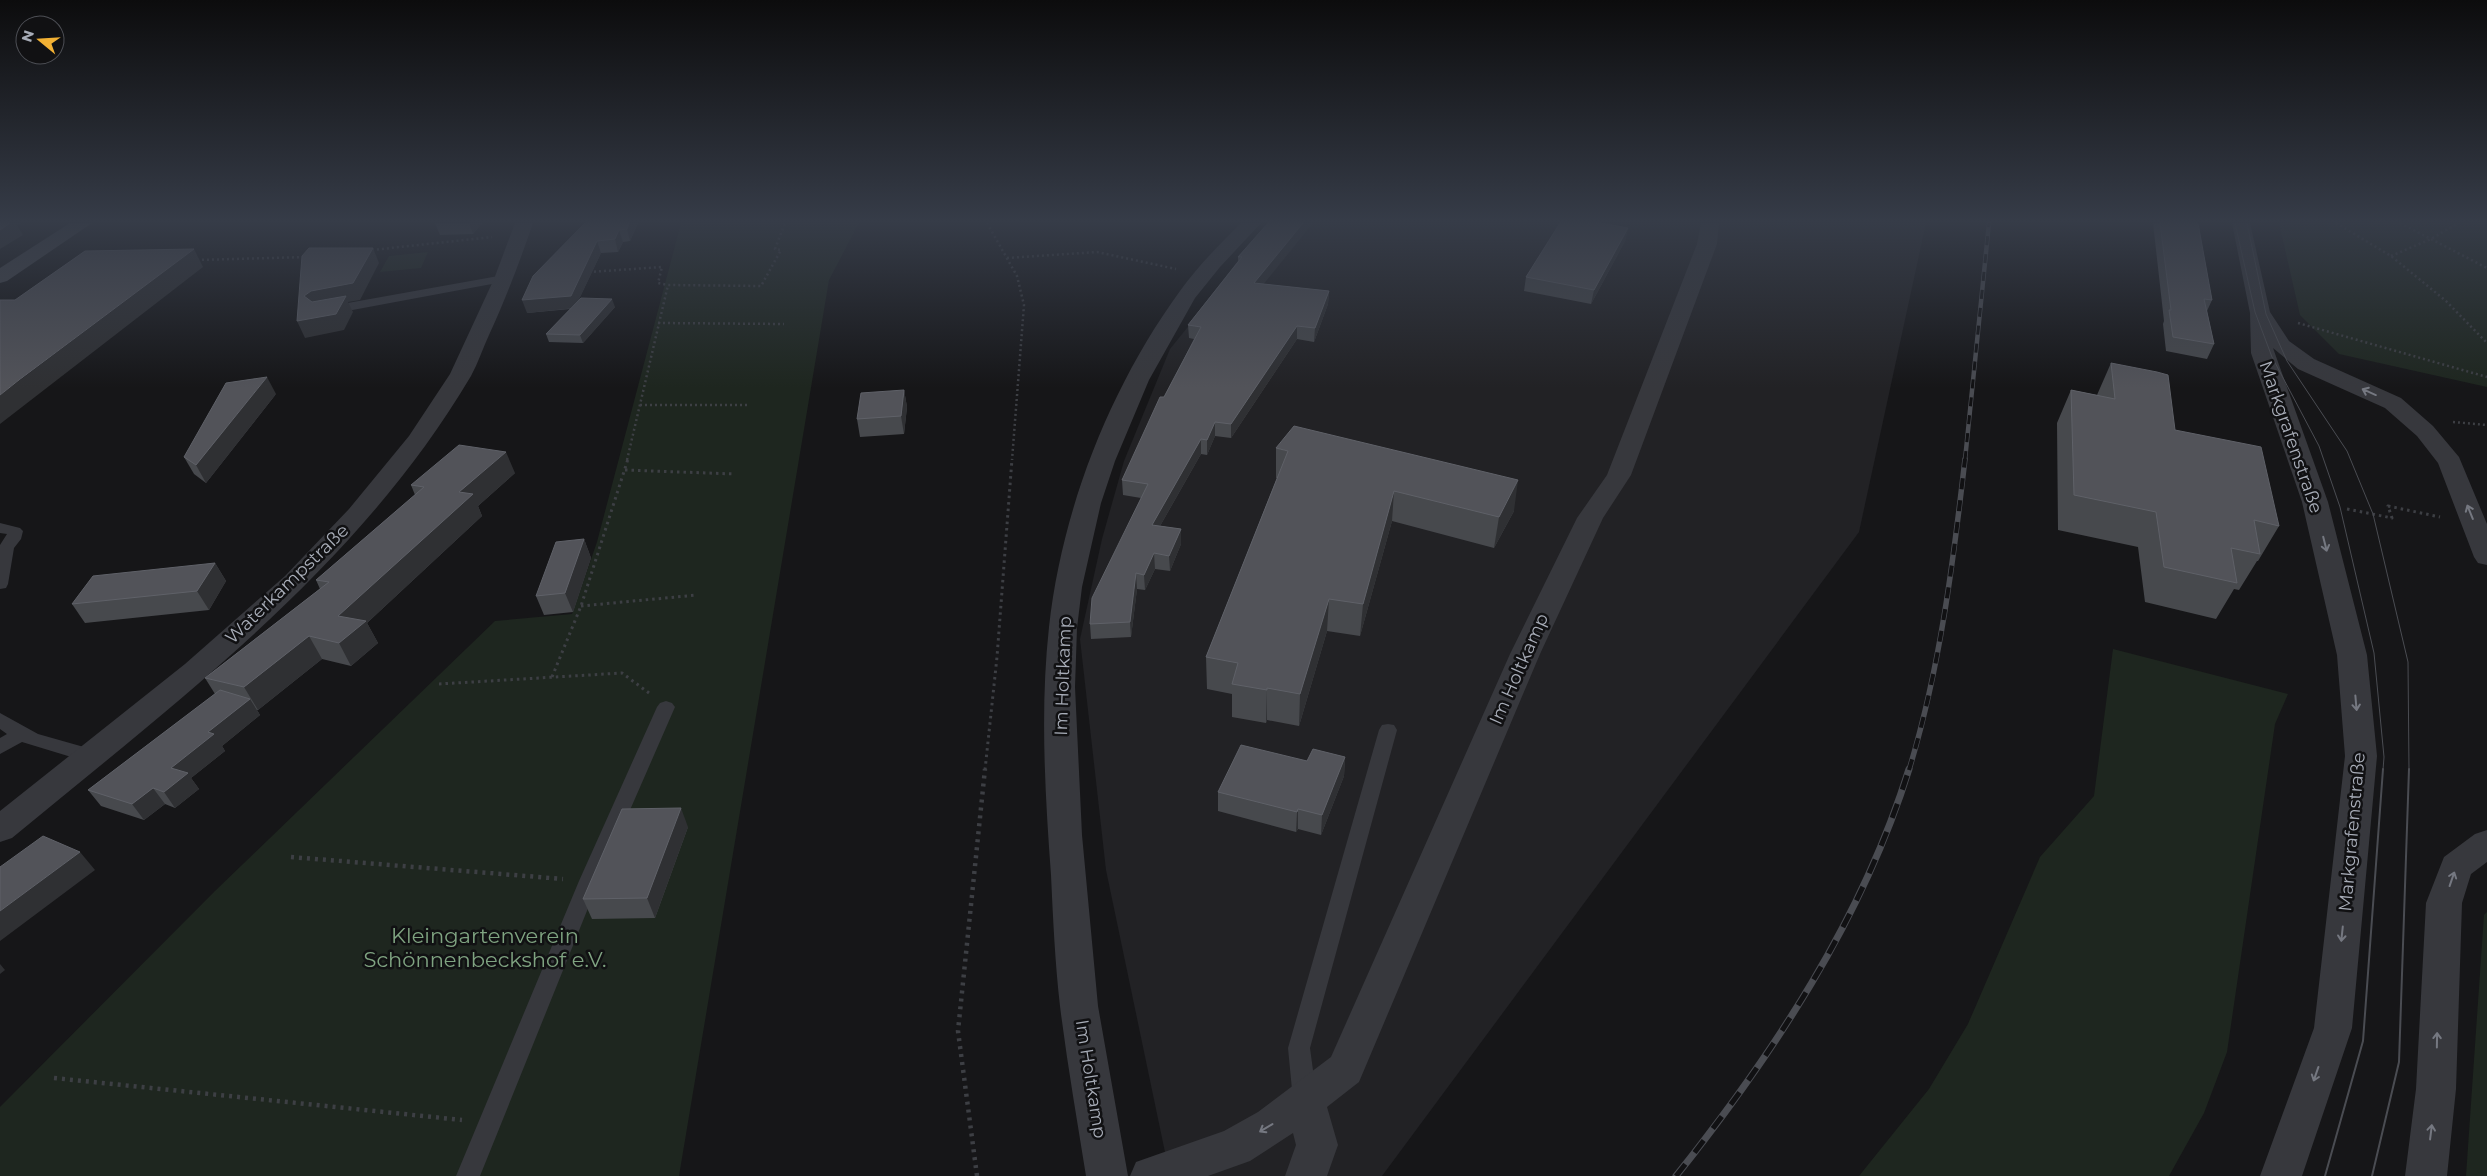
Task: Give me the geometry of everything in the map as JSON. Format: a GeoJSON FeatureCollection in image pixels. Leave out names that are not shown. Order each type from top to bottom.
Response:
{"type":"FeatureCollection","features":[{"type":"Feature","properties":{"kind":"street","name":"Im Holtkamp"},"geometry":{"type":"LineString","coordinates":[[1107,1176],[1079,1005],[1062,805],[1060,700],[1063,625],[1079,534],[1110,443],[1137,380],[1180,306],[1201,278]]}},
{"type":"Feature","properties":{"kind":"street","name":"Im Holtkamp"},"geometry":{"type":"LineString","coordinates":[[1151,1176],[1235,1147],[1306,1100],[1345,1069],[1536,628],[1590,518],[1619,475],[1694,278]]}},
{"type":"Feature","properties":{"kind":"street","name":"Markgrafenstraße"},"geometry":{"type":"LineString","coordinates":[[2253,278],[2260,313],[2262,353],[2315,502],[2352,655],[2361,756],[2333,1028],[2281,1176]]}},
{"type":"Feature","properties":{"kind":"street","name":"Waterkampstraße"},"geometry":{"type":"LineString","coordinates":[[0,829],[195,671],[295,582],[358,514],[418,440],[461,374],[504,279]]}},
{"type":"Feature","properties":{"kind":"street","name":"Markgrafenstraße"},"geometry":{"type":"LineString","coordinates":[[2260,313],[2281,346],[2306,364],[2393,403],[2425,431],[2450,462],[2487,557]]}},
{"type":"Feature","properties":{"kind":"street"},"geometry":{"type":"LineString","coordinates":[[2426,1176],[2436,1089],[2444,903],[2456,867],[2487,843]]}},
{"type":"Feature","properties":{"kind":"street"},"geometry":{"type":"LineString","coordinates":[[1306,1100],[1317,1145],[1306,1176]]}},
{"type":"Feature","properties":{"kind":"lane"},"geometry":{"type":"LineString","coordinates":[[319,313],[504,279]]}},
{"type":"Feature","properties":{"kind":"lane"},"geometry":{"type":"LineString","coordinates":[[0,528],[15,531],[13,539],[3,552],[0,584]]}},
{"type":"Feature","properties":{"kind":"lane"},"geometry":{"type":"LineString","coordinates":[[468,1176],[589,881],[666,706]]}},
{"type":"Feature","properties":{"kind":"lane"},"geometry":{"type":"LineString","coordinates":[[0,719],[35,741],[91,756]]}},
{"type":"Feature","properties":{"kind":"lane"},"geometry":{"type":"LineString","coordinates":[[1306,1100],[1299,1048],[1388,730]]}},
{"type":"Feature","properties":{"kind":"lane"},"geometry":{"type":"LineString","coordinates":[[0,747],[21,733]]}},
{"type":"Feature","properties":{"kind":"path"},"geometry":{"type":"LineString","coordinates":[[659,278],[658,283],[668,285],[761,286],[766,278]]}},
{"type":"Feature","properties":{"kind":"path"},"geometry":{"type":"LineString","coordinates":[[977,1176],[958,1031],[997,657],[1024,305],[1017,278]]}},
{"type":"Feature","properties":{"kind":"path"},"geometry":{"type":"LineString","coordinates":[[2418,278],[2446,301],[2487,343]]}},
{"type":"Feature","properties":{"kind":"path"},"geometry":{"type":"LineString","coordinates":[[552,677],[581,606],[625,470],[668,285]]}},
{"type":"Feature","properties":{"kind":"path"},"geometry":{"type":"LineString","coordinates":[[2260,313],[2487,378]]}},
{"type":"Feature","properties":{"kind":"path"},"geometry":{"type":"LineString","coordinates":[[658,322],[784,324]]}},
{"type":"Feature","properties":{"kind":"path"},"geometry":{"type":"LineString","coordinates":[[640,405],[749,405]]}},
{"type":"Feature","properties":{"kind":"path"},"geometry":{"type":"LineString","coordinates":[[625,470],[735,474]]}},
{"type":"Feature","properties":{"kind":"path"},"geometry":{"type":"LineString","coordinates":[[2315,502],[2392,518],[2388,506],[2475,524]]}},
{"type":"Feature","properties":{"kind":"path"},"geometry":{"type":"LineString","coordinates":[[581,606],[697,595]]}},
{"type":"Feature","properties":{"kind":"path"},"geometry":{"type":"LineString","coordinates":[[439,684],[622,673],[666,706]]}},
{"type":"Feature","properties":{"kind":"path"},"geometry":{"type":"LineString","coordinates":[[290,857],[589,881]]}},
{"type":"Feature","properties":{"kind":"path"},"geometry":{"type":"LineString","coordinates":[[54,1078],[490,1123]]}},
{"type":"Feature","properties":{"kind":"shaded area"},"geometry":{"type":"Polygon","coordinates":[[[1228,278],[1914,278],[1859,532],[1382,1176],[1170,1176],[1106,870],[1080,639],[1102,539],[1124,461],[1170,349],[1228,278]]]}},
{"type":"Feature","properties":{"kind":"green space","name":"Kleingartenverein Schönnenbeckshof e.V."},"geometry":{"type":"Polygon","coordinates":[[[667,278],[830,278],[679,1176],[0,1176],[0,1107],[215,891],[495,621],[572,614],[597,542],[667,278]]]}},
{"type":"Feature","properties":{"kind":"green space"},"geometry":{"type":"Polygon","coordinates":[[[2292,278],[2487,278],[2487,387],[2339,354],[2300,315],[2292,278]]]}},
{"type":"Feature","properties":{"kind":"green space"},"geometry":{"type":"Polygon","coordinates":[[[2113,649],[2288,694],[2275,724],[2227,1052],[2204,1113],[2169,1176],[1859,1176],[1929,1089],[1968,1024],[2040,857],[2094,796],[2113,649]]]}},
{"type":"Feature","properties":{"kind":"green space"},"geometry":{"type":"Polygon","coordinates":[[[2487,912],[2487,1176],[2466,1176],[2484,915],[2487,912]]]}},
{"type":"Feature","properties":{"kind":"building"},"geometry":{"type":"Polygon","coordinates":[[[47,278],[155,278],[0,395],[0,300],[15,300],[47,278]]]}},
{"type":"Feature","properties":{"kind":"building"},"geometry":{"type":"Polygon","coordinates":[[[300,278],[356,278],[353,283],[311,291],[304,296],[312,302],[346,296],[336,314],[297,321],[300,278]]]}},
{"type":"Feature","properties":{"kind":"building"},"geometry":{"type":"Polygon","coordinates":[[[532,278],[580,278],[571,296],[522,300],[532,278]]]}},
{"type":"Feature","properties":{"kind":"building"},"geometry":{"type":"Polygon","coordinates":[[[1225,278],[1258,278],[1254,283],[1329,291],[1315,328],[1297,326],[1231,424],[1215,422],[1207,440],[1201,439],[1152,525],[1181,529],[1169,556],[1154,553],[1144,575],[1136,573],[1130,622],[1090,624],[1092,598],[1148,484],[1122,480],[1160,397],[1164,397],[1201,327],[1188,325],[1225,278]]]}},
{"type":"Feature","properties":{"kind":"building"},"geometry":{"type":"Polygon","coordinates":[[[1531,278],[1601,278],[1594,290],[1531,278]]]}},
{"type":"Feature","properties":{"kind":"building"},"geometry":{"type":"Polygon","coordinates":[[[2167,278],[2208,278],[2212,300],[2204,299],[2214,344],[2173,337],[2169,310],[2171,310],[2167,278]]]}},
{"type":"Feature","properties":{"kind":"building"},"geometry":{"type":"Polygon","coordinates":[[[581,298],[612,299],[580,335],[546,334],[581,298]]]}},
{"type":"Feature","properties":{"kind":"building"},"geometry":{"type":"Polygon","coordinates":[[[2111,363],[2168,375],[2175,430],[2261,447],[2279,526],[2254,520],[2260,554],[2231,548],[2237,583],[2164,567],[2156,512],[2074,495],[2071,390],[2115,399],[2111,363]]]}},
{"type":"Feature","properties":{"kind":"building"},"geometry":{"type":"Polygon","coordinates":[[[267,377],[196,465],[184,457],[226,383],[267,377]]]}},
{"type":"Feature","properties":{"kind":"building"},"geometry":{"type":"Polygon","coordinates":[[[904,390],[901,416],[857,419],[861,393],[904,390]]]}},
{"type":"Feature","properties":{"kind":"building"},"geometry":{"type":"Polygon","coordinates":[[[1294,426],[1518,480],[1499,517],[1394,491],[1363,604],[1329,599],[1300,694],[1232,684],[1238,663],[1206,657],[1288,451],[1276,448],[1294,426]]]}},
{"type":"Feature","properties":{"kind":"building"},"geometry":{"type":"Polygon","coordinates":[[[459,445],[506,452],[459,492],[473,494],[338,616],[366,621],[339,643],[309,636],[244,687],[205,678],[329,582],[316,580],[424,487],[411,485],[459,445]]]}},
{"type":"Feature","properties":{"kind":"building"},"geometry":{"type":"Polygon","coordinates":[[[584,539],[565,593],[536,596],[556,542],[584,539]]]}},
{"type":"Feature","properties":{"kind":"building"},"geometry":{"type":"Polygon","coordinates":[[[215,563],[197,591],[72,604],[93,576],[215,563]]]}},
{"type":"Feature","properties":{"kind":"building"},"geometry":{"type":"Polygon","coordinates":[[[220,690],[250,699],[208,732],[214,734],[171,768],[188,773],[164,792],[153,788],[132,804],[88,790],[220,690]]]}},
{"type":"Feature","properties":{"kind":"building"},"geometry":{"type":"Polygon","coordinates":[[[1241,745],[1307,761],[1313,749],[1345,757],[1322,815],[1298,809],[1297,812],[1218,792],[1241,745]]]}},
{"type":"Feature","properties":{"kind":"building"},"geometry":{"type":"Polygon","coordinates":[[[681,808],[647,898],[583,899],[622,809],[681,808]]]}},
{"type":"Feature","properties":{"kind":"building"},"geometry":{"type":"Polygon","coordinates":[[[43,836],[80,852],[0,911],[0,867],[43,836]]]}},
{"type":"Feature","properties":{"kind":"tram line"},"geometry":{"type":"LineString","coordinates":[[2247,278],[2255,312],[2272,357],[2319,446],[2340,507],[2374,653],[2384,757],[2383,770]]}},
{"type":"Feature","properties":{"kind":"tram line"},"geometry":{"type":"LineString","coordinates":[[2258,278],[2266,314],[2287,361],[2347,451],[2373,514],[2408,662],[2409,769]]}},
{"type":"Feature","properties":{"kind":"tram line"},"geometry":{"type":"LineString","coordinates":[[2325,1176],[2363,1041],[2383,769]]}},
{"type":"Feature","properties":{"kind":"tram line"},"geometry":{"type":"LineString","coordinates":[[2372,1176],[2399,1062],[2409,769]]}},
{"type":"Feature","properties":{"kind":"railway"},"geometry":{"type":"LineString","coordinates":[[1965,460],[1983,278]]}},
{"type":"Feature","properties":{"kind":"railway"},"geometry":{"type":"LineString","coordinates":[[1909,770],[1929,693],[1944,616],[1956,538],[1965,459]]}},
{"type":"Feature","properties":{"kind":"railway"},"geometry":{"type":"LineString","coordinates":[[1676,1176],[1747,1082],[1812,983],[1867,879],[1890,825],[1909,769]]}}]}
